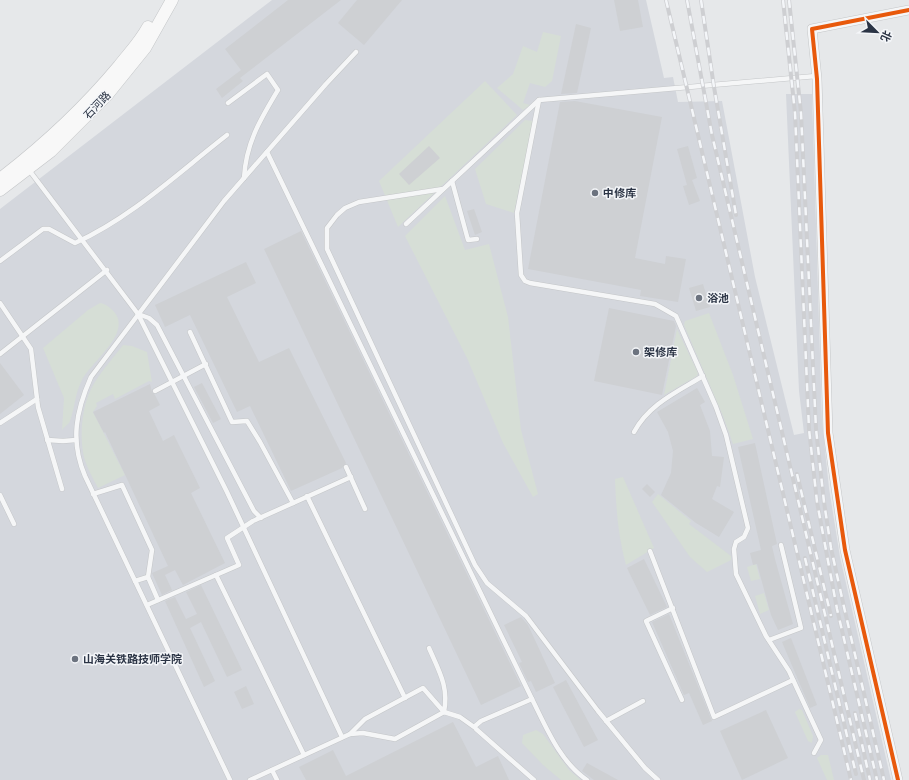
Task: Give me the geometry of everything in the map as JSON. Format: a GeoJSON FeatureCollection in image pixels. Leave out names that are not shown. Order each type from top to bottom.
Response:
{"type":"FeatureCollection","features":[{"type":"Feature","properties":{"kind":"main road","name":"石河路"},"geometry":{"type":"LineString","coordinates":[[0,190],[96,93],[141,39],[163,0]]}},
{"type":"Feature","properties":{"kind":"main road","name":"石河路"},"geometry":{"type":"LineString","coordinates":[[0,179],[52,151],[107,95],[145,48],[172,0]]}},
{"type":"Feature","properties":{"kind":"street"},"geometry":{"type":"LineString","coordinates":[[898,780],[845,550],[828,433],[816,76],[812,29],[909,10]]}},
{"type":"Feature","properties":{"kind":"lane"},"geometry":{"type":"LineString","coordinates":[[230,780],[78,460],[76,440],[81,399],[91,377],[197,234],[326,84],[356,52]]}},
{"type":"Feature","properties":{"kind":"lane"},"geometry":{"type":"LineString","coordinates":[[228,103],[268,74],[278,90],[254,132],[245,158],[244,178]]}},
{"type":"Feature","properties":{"kind":"lane"},"geometry":{"type":"LineString","coordinates":[[406,224],[539,100],[816,76]]}},
{"type":"Feature","properties":{"kind":"lane"},"geometry":{"type":"LineString","coordinates":[[539,100],[517,214],[521,275],[525,281],[655,304],[667,309],[676,316],[703,376],[726,435],[748,528],[744,537],[736,542],[734,549],[736,574],[769,640],[793,680],[821,740],[814,753]]}},
{"type":"Feature","properties":{"kind":"lane"},"geometry":{"type":"LineString","coordinates":[[0,261],[43,229],[54,231],[75,243],[83,240],[124,216],[227,134]]}},
{"type":"Feature","properties":{"kind":"lane"},"geometry":{"type":"LineString","coordinates":[[267,152],[532,699],[566,758],[579,774],[587,780]]}},
{"type":"Feature","properties":{"kind":"lane"},"geometry":{"type":"LineString","coordinates":[[25,165],[138,314],[149,339],[173,382],[244,528],[342,737]]}},
{"type":"Feature","properties":{"kind":"lane"},"geometry":{"type":"LineString","coordinates":[[452,181],[468,240],[477,239]]}},
{"type":"Feature","properties":{"kind":"lane"},"geometry":{"type":"LineString","coordinates":[[443,189],[359,202],[345,208],[337,215],[327,228],[327,249],[475,565],[487,583],[526,616],[606,721],[645,768],[658,780]]}},
{"type":"Feature","properties":{"kind":"lane"},"geometry":{"type":"LineString","coordinates":[[0,354],[106,270]]}},
{"type":"Feature","properties":{"kind":"lane"},"geometry":{"type":"LineString","coordinates":[[0,303],[31,349],[37,399],[47,440],[62,489]]}},
{"type":"Feature","properties":{"kind":"lane"},"geometry":{"type":"LineString","coordinates":[[138,314],[149,318],[156,325],[254,512],[261,518]]}},
{"type":"Feature","properties":{"kind":"lane"},"geometry":{"type":"LineString","coordinates":[[190,332],[232,422],[247,421],[260,442],[292,503]]}},
{"type":"Feature","properties":{"kind":"lane"},"geometry":{"type":"LineString","coordinates":[[155,390],[206,364]]}},
{"type":"Feature","properties":{"kind":"lane"},"geometry":{"type":"LineString","coordinates":[[634,432],[640,420],[656,404],[703,376]]}},
{"type":"Feature","properties":{"kind":"lane"},"geometry":{"type":"LineString","coordinates":[[0,423],[37,399]]}},
{"type":"Feature","properties":{"kind":"lane"},"geometry":{"type":"LineString","coordinates":[[47,440],[76,440]]}},
{"type":"Feature","properties":{"kind":"lane"},"geometry":{"type":"LineString","coordinates":[[346,467],[365,509]]}},
{"type":"Feature","properties":{"kind":"lane"},"geometry":{"type":"LineString","coordinates":[[147,605],[239,565],[227,538],[261,518],[351,477]]}},
{"type":"Feature","properties":{"kind":"lane"},"geometry":{"type":"LineString","coordinates":[[93,494],[122,485],[152,550],[148,577],[158,600]]}},
{"type":"Feature","properties":{"kind":"lane"},"geometry":{"type":"LineString","coordinates":[[0,495],[14,524]]}},
{"type":"Feature","properties":{"kind":"lane"},"geometry":{"type":"LineString","coordinates":[[307,496],[405,698]]}},
{"type":"Feature","properties":{"kind":"lane"},"geometry":{"type":"LineString","coordinates":[[769,640],[801,628],[781,545]]}},
{"type":"Feature","properties":{"kind":"lane"},"geometry":{"type":"LineString","coordinates":[[650,552],[714,717],[793,680]]}},
{"type":"Feature","properties":{"kind":"lane"},"geometry":{"type":"LineString","coordinates":[[216,575],[304,755]]}},
{"type":"Feature","properties":{"kind":"lane"},"geometry":{"type":"LineString","coordinates":[[135,581],[148,577]]}},
{"type":"Feature","properties":{"kind":"lane"},"geometry":{"type":"LineString","coordinates":[[673,608],[646,621],[682,700]]}},
{"type":"Feature","properties":{"kind":"lane"},"geometry":{"type":"LineString","coordinates":[[250,780],[350,734],[362,733],[395,739],[444,712],[447,700],[445,685],[429,648]]}},
{"type":"Feature","properties":{"kind":"lane"},"geometry":{"type":"LineString","coordinates":[[350,734],[365,719],[423,688],[444,712],[460,717],[474,727],[481,721],[532,699]]}},
{"type":"Feature","properties":{"kind":"lane"},"geometry":{"type":"LineString","coordinates":[[606,721],[643,701]]}},
{"type":"Feature","properties":{"kind":"lane"},"geometry":{"type":"LineString","coordinates":[[476,729],[534,780]]}},
{"type":"Feature","properties":{"kind":"lane"},"geometry":{"type":"LineString","coordinates":[[272,770],[277,780]]}},
{"type":"Feature","properties":{"kind":"shaded area"},"geometry":{"type":"Polygon","coordinates":[[[272,0],[646,0],[664,78],[673,77],[678,102],[722,101],[755,277],[794,435],[804,433],[799,391],[786,94],[812,94],[822,421],[829,488],[840,557],[891,780],[0,780],[0,209],[272,0]]]}},
{"type":"Feature","properties":{"kind":"shaded area"},"geometry":{"type":"Polygon","coordinates":[[[543,32],[561,36],[552,81],[545,87],[530,83],[523,103],[530,105],[523,110],[497,88],[513,74],[523,46],[537,52],[543,32]]]}},
{"type":"Feature","properties":{"kind":"shaded area"},"geometry":{"type":"Polygon","coordinates":[[[485,81],[517,115],[398,227],[379,181],[485,81]]]}},
{"type":"Feature","properties":{"kind":"shaded area"},"geometry":{"type":"Polygon","coordinates":[[[525,120],[533,121],[514,213],[486,204],[475,169],[525,120]]]}},
{"type":"Feature","properties":{"kind":"shaded area"},"geometry":{"type":"Polygon","coordinates":[[[445,196],[465,250],[489,244],[508,317],[521,430],[538,494],[533,497],[503,443],[467,358],[405,236],[445,196]]]}},
{"type":"Feature","properties":{"kind":"shaded area"},"geometry":{"type":"Polygon","coordinates":[[[100,303],[108,306],[115,313],[119,321],[118,330],[108,348],[82,380],[70,421],[62,430],[64,398],[43,348],[88,310],[100,303]]]}},
{"type":"Feature","properties":{"kind":"shaded area"},"geometry":{"type":"Polygon","coordinates":[[[709,313],[733,375],[753,439],[733,444],[723,416],[684,325],[685,321],[709,313]]]}},
{"type":"Feature","properties":{"kind":"shaded area"},"geometry":{"type":"Polygon","coordinates":[[[677,329],[698,373],[697,376],[664,395],[677,329]]]}},
{"type":"Feature","properties":{"kind":"shaded area"},"geometry":{"type":"Polygon","coordinates":[[[123,345],[132,346],[147,352],[152,382],[149,381],[115,399],[113,394],[96,403],[97,406],[93,412],[125,475],[98,488],[88,469],[84,457],[82,428],[84,408],[91,390],[101,372],[123,345]]]}},
{"type":"Feature","properties":{"kind":"shaded area"},"geometry":{"type":"Polygon","coordinates":[[[623,477],[654,548],[626,565],[618,522],[615,479],[623,477]]]}},
{"type":"Feature","properties":{"kind":"shaded area"},"geometry":{"type":"Polygon","coordinates":[[[658,494],[691,521],[689,524],[731,556],[731,560],[707,572],[690,557],[652,502],[658,494]]]}},
{"type":"Feature","properties":{"kind":"shaded area"},"geometry":{"type":"Polygon","coordinates":[[[756,564],[760,579],[751,581],[747,567],[756,564]]]}},
{"type":"Feature","properties":{"kind":"shaded area"},"geometry":{"type":"Polygon","coordinates":[[[764,593],[769,610],[760,614],[755,596],[764,593]]]}},
{"type":"Feature","properties":{"kind":"shaded area"},"geometry":{"type":"Polygon","coordinates":[[[799,709],[802,710],[813,736],[812,743],[808,741],[795,712],[799,709]]]}},
{"type":"Feature","properties":{"kind":"shaded area"},"geometry":{"type":"Polygon","coordinates":[[[536,730],[543,734],[569,770],[581,780],[561,780],[543,765],[522,743],[523,735],[536,730]]]}},
{"type":"Feature","properties":{"kind":"shaded area"},"geometry":{"type":"Polygon","coordinates":[[[821,755],[828,755],[834,780],[827,780],[817,758],[821,755]]]}},
{"type":"Feature","properties":{"kind":"building"},"geometry":{"type":"Polygon","coordinates":[[[288,0],[341,0],[240,78],[243,81],[222,98],[216,89],[241,70],[225,49],[288,0]]]}},
{"type":"Feature","properties":{"kind":"building"},"geometry":{"type":"Polygon","coordinates":[[[357,0],[402,0],[364,45],[338,23],[357,0]]]}},
{"type":"Feature","properties":{"kind":"building"},"geometry":{"type":"Polygon","coordinates":[[[614,0],[638,0],[643,27],[620,31],[614,0]]]}},
{"type":"Feature","properties":{"kind":"building"},"geometry":{"type":"Polygon","coordinates":[[[576,24],[591,28],[577,93],[561,94],[576,24]]]}},
{"type":"Feature","properties":{"kind":"building","name":"中修库"},"geometry":{"type":"Polygon","coordinates":[[[575,101],[662,117],[635,258],[665,264],[666,256],[686,259],[678,302],[640,296],[641,290],[528,269],[560,102],[575,101]]]}},
{"type":"Feature","properties":{"kind":"building"},"geometry":{"type":"Polygon","coordinates":[[[429,146],[440,158],[409,185],[399,174],[429,146]]]}},
{"type":"Feature","properties":{"kind":"building"},"geometry":{"type":"Polygon","coordinates":[[[688,146],[697,178],[692,180],[700,201],[689,205],[683,186],[687,185],[677,149],[688,146]]]}},
{"type":"Feature","properties":{"kind":"building"},"geometry":{"type":"Polygon","coordinates":[[[474,209],[482,232],[475,235],[467,211],[474,209]]]}},
{"type":"Feature","properties":{"kind":"building"},"geometry":{"type":"Polygon","coordinates":[[[301,231],[521,686],[481,705],[264,249],[301,231]]]}},
{"type":"Feature","properties":{"kind":"building"},"geometry":{"type":"Polygon","coordinates":[[[246,262],[256,283],[227,297],[259,362],[289,348],[346,463],[342,468],[291,491],[250,406],[237,412],[190,315],[165,327],[155,305],[246,262]]]}},
{"type":"Feature","properties":{"kind":"building","name":"浴池"},"geometry":{"type":"Polygon","coordinates":[[[703,284],[710,307],[696,311],[689,288],[703,284]]]}},
{"type":"Feature","properties":{"kind":"building","name":"架修库"},"geometry":{"type":"Polygon","coordinates":[[[609,308],[674,321],[676,326],[662,395],[594,381],[609,308]]]}},
{"type":"Feature","properties":{"kind":"building"},"geometry":{"type":"Polygon","coordinates":[[[0,363],[24,395],[0,414],[0,363]]]}},
{"type":"Feature","properties":{"kind":"building"},"geometry":{"type":"Polygon","coordinates":[[[202,383],[221,419],[213,423],[194,387],[202,383]]]}},
{"type":"Feature","properties":{"kind":"building"},"geometry":{"type":"Polygon","coordinates":[[[150,384],[152,392],[160,405],[149,411],[163,441],[174,435],[200,488],[191,493],[225,563],[183,585],[175,570],[165,575],[172,590],[162,595],[152,573],[168,566],[105,432],[104,433],[93,412],[150,384]]]}},
{"type":"Feature","properties":{"kind":"building"},"geometry":{"type":"Polygon","coordinates":[[[697,388],[705,402],[700,405],[710,431],[712,456],[724,457],[720,487],[717,486],[712,499],[734,512],[719,537],[696,523],[661,495],[671,473],[673,451],[668,432],[657,412],[697,388]]]}},
{"type":"Feature","properties":{"kind":"building"},"geometry":{"type":"Polygon","coordinates":[[[755,443],[777,544],[772,546],[793,624],[778,630],[771,615],[757,564],[753,565],[750,553],[761,550],[738,447],[755,443]]]}},
{"type":"Feature","properties":{"kind":"building"},"geometry":{"type":"Polygon","coordinates":[[[647,484],[655,492],[650,497],[642,489],[647,484]]]}},
{"type":"Feature","properties":{"kind":"building"},"geometry":{"type":"Polygon","coordinates":[[[644,559],[667,607],[650,615],[627,568],[644,559]]]}},
{"type":"Feature","properties":{"kind":"building"},"geometry":{"type":"Polygon","coordinates":[[[201,585],[242,670],[227,677],[201,622],[190,628],[215,681],[204,687],[165,601],[175,597],[186,619],[197,614],[186,592],[201,585]]]}},
{"type":"Feature","properties":{"kind":"building"},"geometry":{"type":"Polygon","coordinates":[[[669,614],[712,721],[703,725],[689,693],[684,695],[652,622],[669,614]]]}},
{"type":"Feature","properties":{"kind":"building"},"geometry":{"type":"Polygon","coordinates":[[[521,617],[528,625],[555,683],[536,692],[531,681],[528,682],[519,663],[522,662],[504,625],[521,617]]]}},
{"type":"Feature","properties":{"kind":"building"},"geometry":{"type":"Polygon","coordinates":[[[791,638],[817,705],[810,708],[782,642],[791,638]]]}},
{"type":"Feature","properties":{"kind":"building"},"geometry":{"type":"Polygon","coordinates":[[[566,680],[598,740],[584,747],[553,687],[566,680]]]}},
{"type":"Feature","properties":{"kind":"building"},"geometry":{"type":"Polygon","coordinates":[[[246,686],[254,704],[242,709],[234,692],[246,686]]]}},
{"type":"Feature","properties":{"kind":"building"},"geometry":{"type":"Polygon","coordinates":[[[766,710],[788,758],[742,780],[720,731],[766,710]]]}},
{"type":"Feature","properties":{"kind":"building"},"geometry":{"type":"Polygon","coordinates":[[[453,722],[476,767],[498,756],[509,780],[306,780],[299,767],[333,750],[346,776],[453,722]]]}},
{"type":"Feature","properties":{"kind":"building"},"geometry":{"type":"Polygon","coordinates":[[[587,763],[618,780],[594,780],[582,771],[587,763]]]}},
{"type":"Feature","properties":{"kind":"railway"},"geometry":{"type":"LineString","coordinates":[[666,0],[851,780]]}},
{"type":"Feature","properties":{"kind":"railway"},"geometry":{"type":"LineString","coordinates":[[687,0],[712,135],[864,780]]}},
{"type":"Feature","properties":{"kind":"railway"},"geometry":{"type":"LineString","coordinates":[[701,0],[736,215]]}},
{"type":"Feature","properties":{"kind":"railway"},"geometry":{"type":"LineString","coordinates":[[783,0],[795,113],[809,429],[817,502],[837,609],[877,780]]}},
{"type":"Feature","properties":{"kind":"railway"},"geometry":{"type":"LineString","coordinates":[[789,0],[801,113],[816,429],[824,502],[831,548],[884,780]]}},
{"type":"Feature","properties":{"kind":"railway"},"geometry":{"type":"LineString","coordinates":[[797,474],[831,616]]}},
{"type":"Feature","properties":{"kind":"railway"},"geometry":{"type":"LineString","coordinates":[[805,558],[856,774]]}},
{"type":"Feature","properties":{"kind":"railway"},"geometry":{"type":"LineString","coordinates":[[855,713],[870,780]]}},
{"type":"Feature","properties":{"kind":"cycle path"},"geometry":{"type":"LineString","coordinates":[[898,780],[845,550],[828,433],[817,79],[812,29],[909,10]]}},
{"type":"Feature","properties":{"kind":"place","name":"中修库"},"geometry":{"type":"Point","coordinates":[595,193]}},
{"type":"Feature","properties":{"kind":"place","name":"浴池"},"geometry":{"type":"Point","coordinates":[699,298]}},
{"type":"Feature","properties":{"kind":"place","name":"架修库"},"geometry":{"type":"Point","coordinates":[636,352]}},
{"type":"Feature","properties":{"kind":"place","name":"山海关铁路技师学院"},"geometry":{"type":"Point","coordinates":[75,659]}}]}
